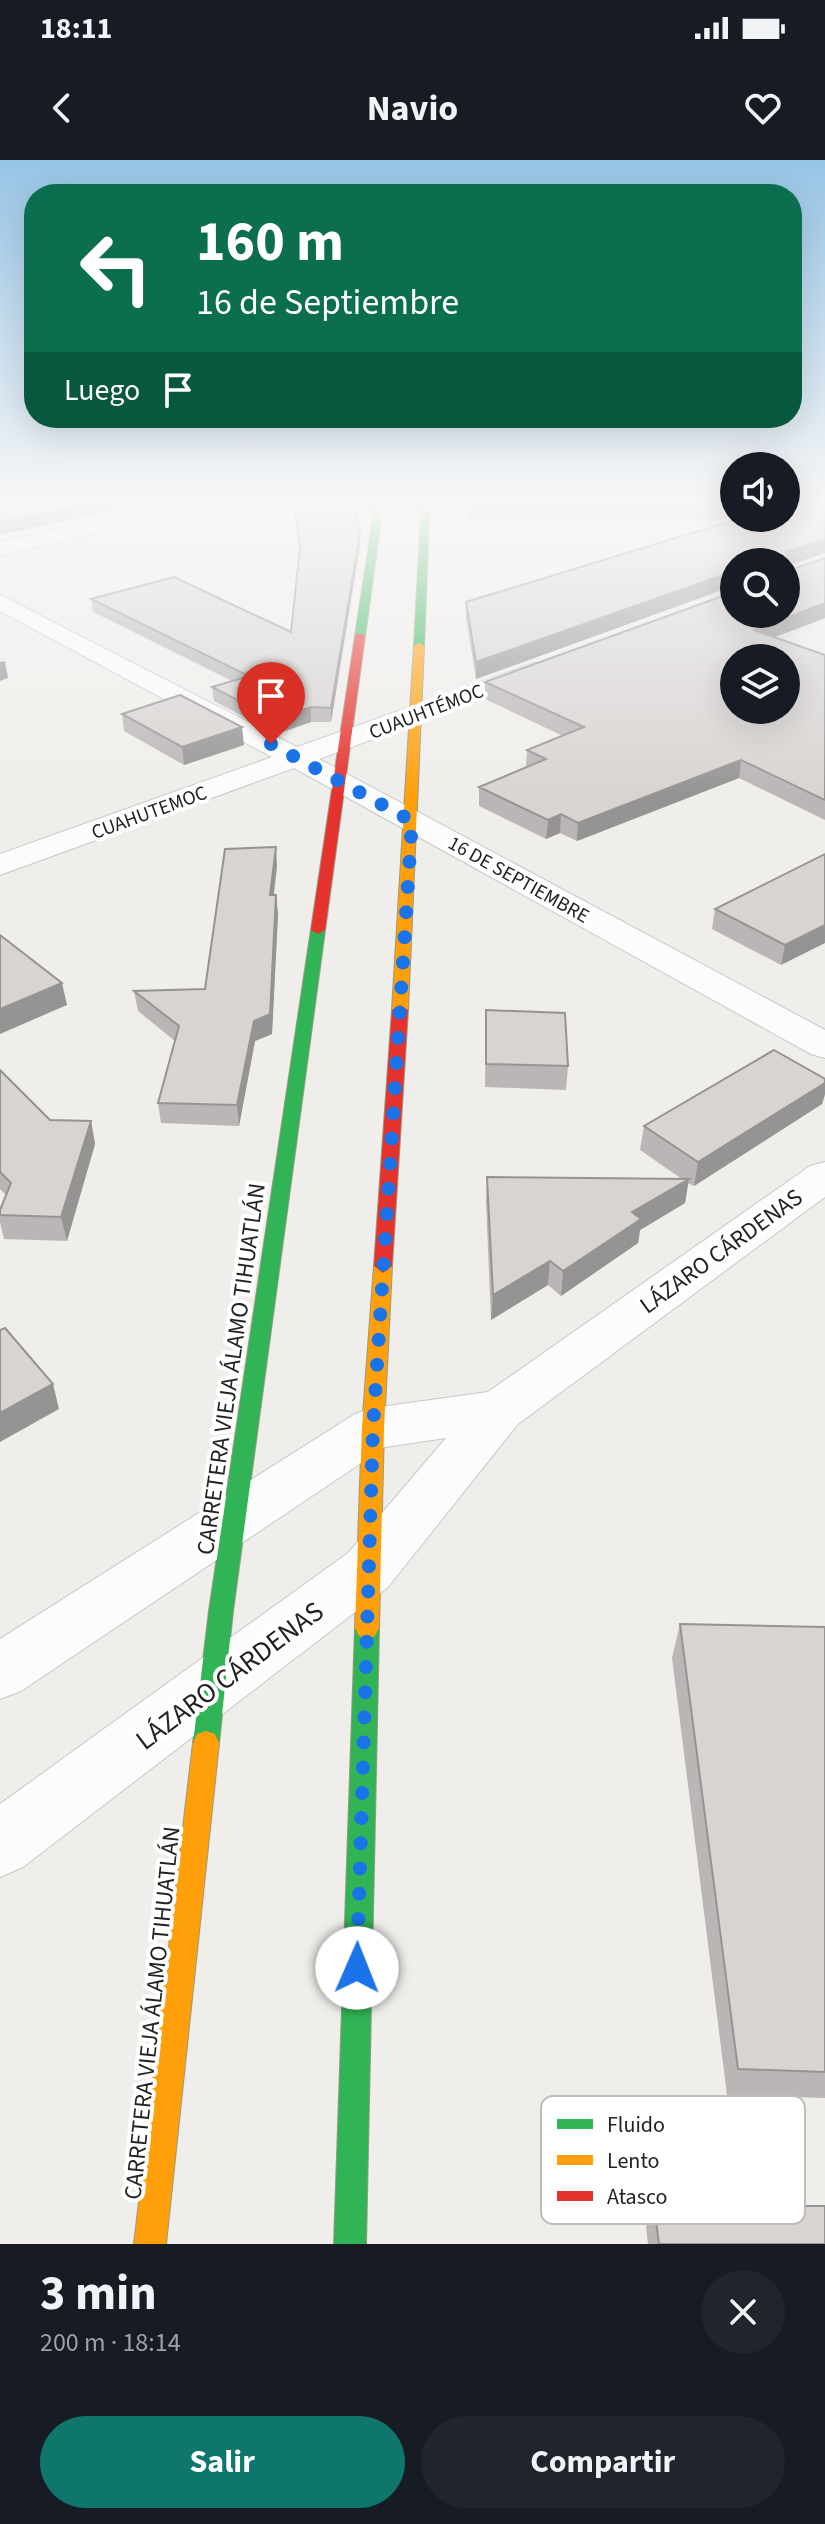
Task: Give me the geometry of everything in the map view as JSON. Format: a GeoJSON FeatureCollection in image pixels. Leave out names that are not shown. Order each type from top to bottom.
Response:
{"type":"FeatureCollection","features":[{"type":"Feature","properties":{"kind":"main road","name":"CARRETERA VIEJA ÁLAMO TIHUATLÁN"},"geometry":{"type":"LineString","coordinates":[[150,2244],[234,1519],[365,601]]}},
{"type":"Feature","properties":{"kind":"main road"},"geometry":{"type":"LineString","coordinates":[[350,2244],[373,1428],[412,821],[420,601]]}},
{"type":"Feature","properties":{"kind":"street","name":"16 DE SEPTIEMBRE"},"geometry":{"type":"LineString","coordinates":[[0,602],[298,759],[825,1046]]}},
{"type":"Feature","properties":{"kind":"street","name":"CUAUHTÉMOC"},"geometry":{"type":"LineString","coordinates":[[298,759],[560,661]]}},
{"type":"Feature","properties":{"kind":"street","name":"CUAHUTEMOC"},"geometry":{"type":"LineString","coordinates":[[0,865],[298,759]]}},
{"type":"Feature","properties":{"kind":"street","name":"LÁZARO CÁRDENAS"},"geometry":{"type":"LineString","coordinates":[[0,1844],[368,1570],[500,1410],[825,1176]]}},
{"type":"Feature","properties":{"kind":"street","name":"LÁZARO CÁRDENAS"},"geometry":{"type":"LineString","coordinates":[[0,1672],[373,1428],[500,1410]]}},
{"type":"Feature","properties":{"kind":"building"},"geometry":{"type":"Polygon","coordinates":[[[96,601],[226,601],[291,632],[294,601],[349,601],[331,708],[311,707],[275,719],[212,687],[249,676],[96,601]]]}},
{"type":"Feature","properties":{"kind":"building"},"geometry":{"type":"Polygon","coordinates":[[[648,601],[476,662],[466,602],[648,601]]]}},
{"type":"Feature","properties":{"kind":"building"},"geometry":{"type":"Polygon","coordinates":[[[708,601],[720,601],[720,628],[759,628],[754,630],[794,644],[720,644],[720,724],[800,724],[800,646],[825,655],[825,800],[741,760],[578,823],[561,814],[548,820],[479,787],[546,759],[527,750],[584,727],[485,682],[708,601]]]}},
{"type":"Feature","properties":{"kind":"building"},"geometry":{"type":"Polygon","coordinates":[[[800,601],[825,603],[800,613],[800,601]]]}},
{"type":"Feature","properties":{"kind":"building"},"geometry":{"type":"Polygon","coordinates":[[[180,695],[242,727],[182,747],[122,714],[180,695]]]}},
{"type":"Feature","properties":{"kind":"building"},"geometry":{"type":"Polygon","coordinates":[[[276,847],[270,895],[276,895],[270,1014],[254,1021],[237,1105],[158,1103],[179,1026],[134,991],[205,989],[225,849],[276,847]]]}},
{"type":"Feature","properties":{"kind":"building"},"geometry":{"type":"Polygon","coordinates":[[[825,854],[825,925],[785,945],[715,909],[825,854]]]}},
{"type":"Feature","properties":{"kind":"building"},"geometry":{"type":"Polygon","coordinates":[[[0,935],[62,983],[0,1009],[0,935]]]}},
{"type":"Feature","properties":{"kind":"building"},"geometry":{"type":"Polygon","coordinates":[[[486,1010],[565,1013],[568,1066],[486,1064],[486,1010]]]}},
{"type":"Feature","properties":{"kind":"building"},"geometry":{"type":"Polygon","coordinates":[[[774,1050],[825,1079],[825,1083],[698,1162],[644,1126],[774,1050]]]}},
{"type":"Feature","properties":{"kind":"building"},"geometry":{"type":"Polygon","coordinates":[[[0,1070],[50,1120],[91,1121],[61,1217],[0,1215],[11,1183],[0,1172],[0,1070]]]}},
{"type":"Feature","properties":{"kind":"building"},"geometry":{"type":"Polygon","coordinates":[[[487,1177],[689,1179],[632,1212],[641,1219],[563,1271],[550,1261],[493,1295],[487,1177]]]}},
{"type":"Feature","properties":{"kind":"building"},"geometry":{"type":"Polygon","coordinates":[[[5,1328],[53,1384],[0,1413],[0,1330],[5,1328]]]}},
{"type":"Feature","properties":{"kind":"building"},"geometry":{"type":"Polygon","coordinates":[[[680,1624],[825,1627],[825,2072],[738,2069],[680,1624]]]}},
{"type":"Feature","properties":{"kind":"building"},"geometry":{"type":"Polygon","coordinates":[[[805,2206],[825,2206],[825,2244],[659,2244],[656,2224],[805,2224],[805,2206]]]}},
{"type":"Feature","properties":{"kind":"traffic: fast"},"geometry":{"type":"LineString","coordinates":[[360,636],[365,601]]}},
{"type":"Feature","properties":{"kind":"traffic: fast"},"geometry":{"type":"LineString","coordinates":[[419,646],[421,601]]}},
{"type":"Feature","properties":{"kind":"traffic: fast"},"geometry":{"type":"LineString","coordinates":[[206,1743],[221,1611],[318,930]]}},
{"type":"Feature","properties":{"kind":"traffic: fast"},"geometry":{"type":"LineString","coordinates":[[350,2244],[367,1628]]}},
{"type":"Feature","properties":{"kind":"traffic: slow"},"geometry":{"type":"LineString","coordinates":[[400,1010],[419,646]]}},
{"type":"Feature","properties":{"kind":"traffic: slow"},"geometry":{"type":"LineString","coordinates":[[367,1628],[373,1428],[383,1266]]}},
{"type":"Feature","properties":{"kind":"traffic: slow"},"geometry":{"type":"LineString","coordinates":[[150,2244],[206,1743]]}},
{"type":"Feature","properties":{"kind":"traffic: jam"},"geometry":{"type":"LineString","coordinates":[[318,930],[360,636]]}},
{"type":"Feature","properties":{"kind":"traffic: jam"},"geometry":{"type":"LineString","coordinates":[[383,1266],[400,1010]]}},
{"type":"Feature","properties":{"kind":"route"},"geometry":{"type":"LineString","coordinates":[[271,744],[412,821],[373,1428],[357,1968]]}}]}
